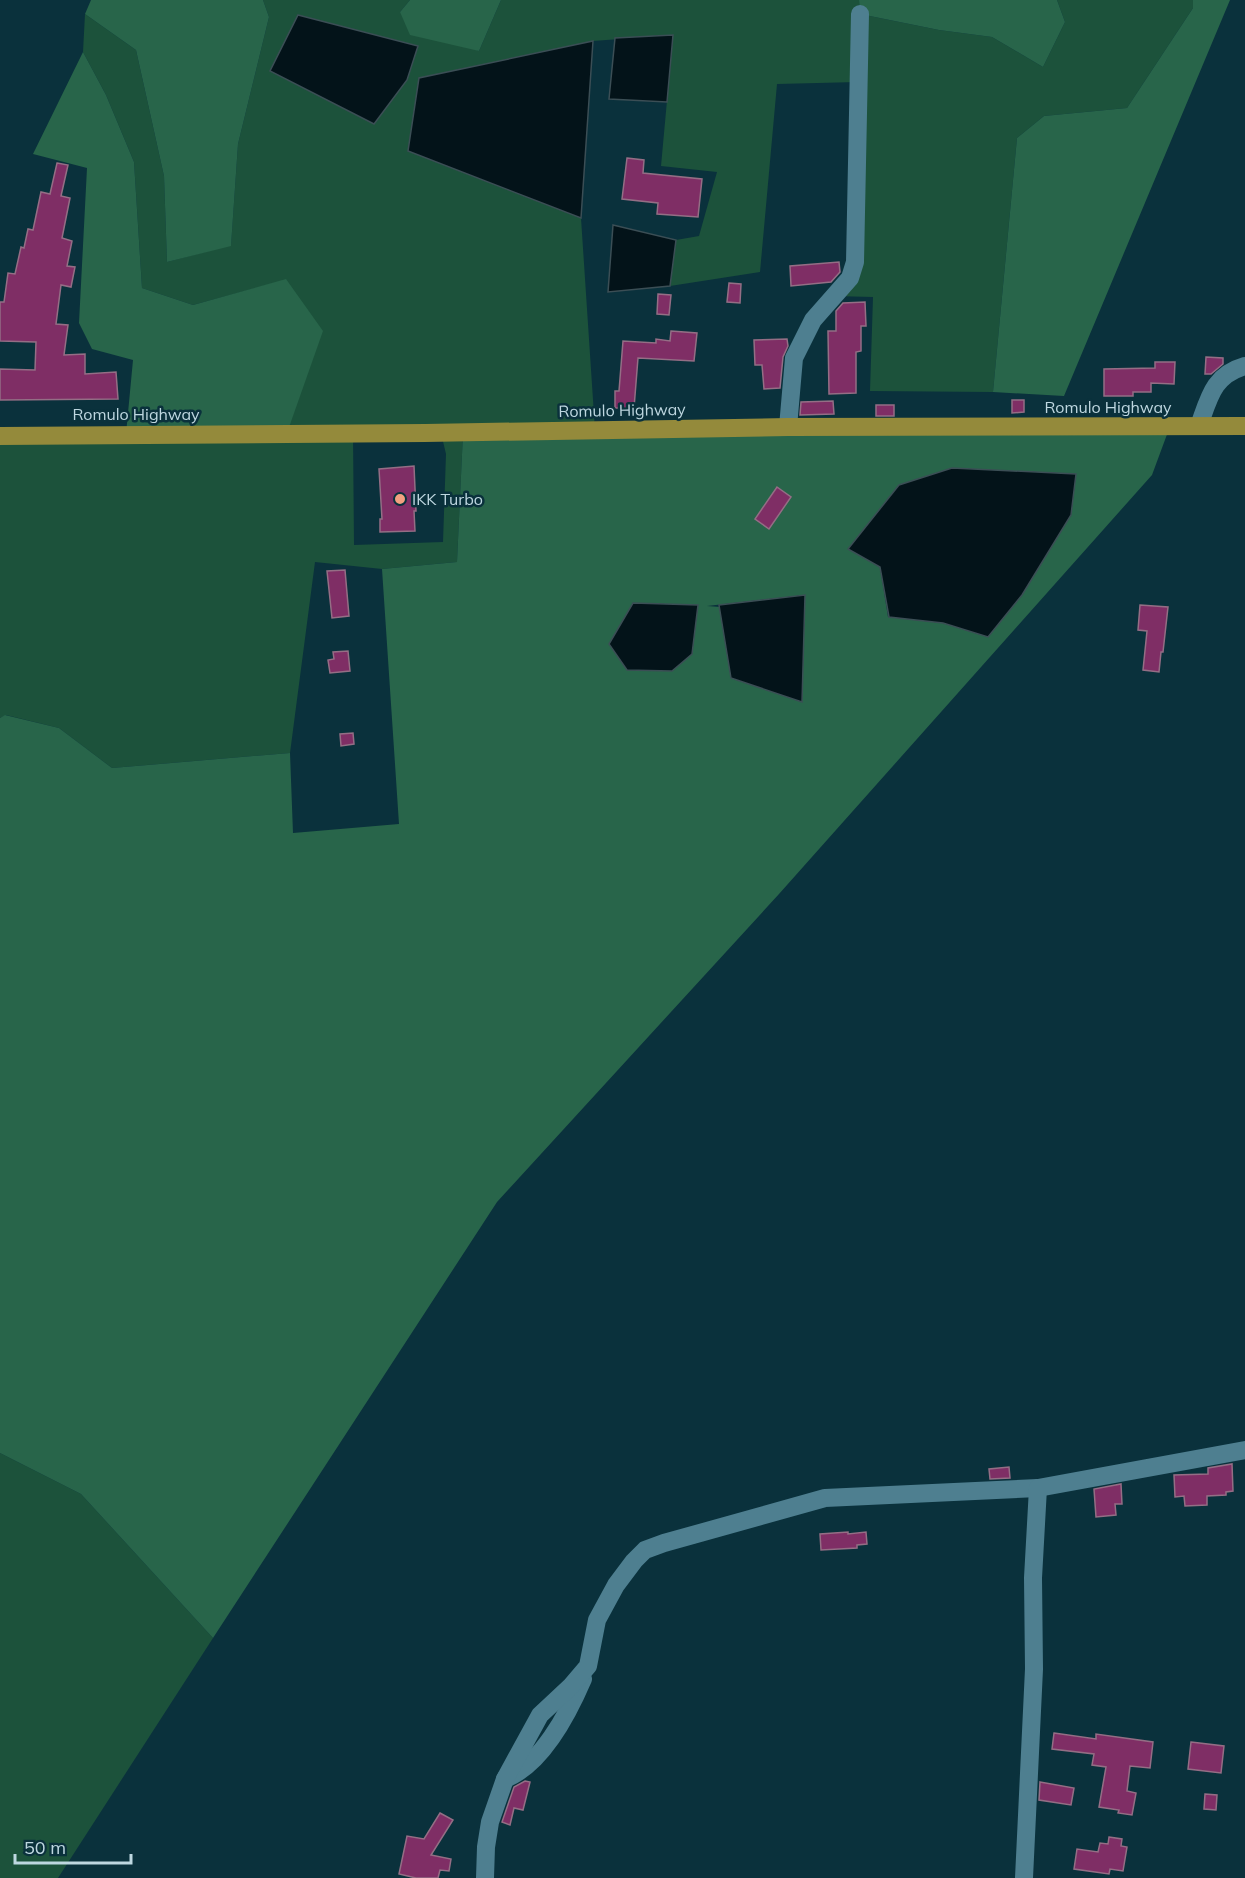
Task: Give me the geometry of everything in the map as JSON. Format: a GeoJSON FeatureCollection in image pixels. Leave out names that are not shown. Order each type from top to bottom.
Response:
{"type":"FeatureCollection","features":[{"type":"Feature","properties":{"kind":"highway","name":"Romulo Highway"},"geometry":{"type":"LineString","coordinates":[[0,435],[426,434],[789,427],[1245,426]]}},
{"type":"Feature","properties":{"kind":"street"},"geometry":{"type":"LineString","coordinates":[[789,427],[794,358],[813,320],[850,278],[855,262],[860,14]]}},
{"type":"Feature","properties":{"kind":"street"},"geometry":{"type":"LineString","coordinates":[[1199,426],[1210,393],[1220,379],[1232,370],[1245,366]]}},
{"type":"Feature","properties":{"kind":"street"},"geometry":{"type":"LineString","coordinates":[[485,1878],[490,1822],[505,1779],[540,1715],[588,1666],[600,1612],[634,1561],[645,1550],[825,1498],[1038,1488],[1245,1450]]}},
{"type":"Feature","properties":{"kind":"street"},"geometry":{"type":"LineString","coordinates":[[1024,1878],[1034,1669],[1034,1578],[1038,1488]]}},
{"type":"Feature","properties":{"kind":"green space"},"geometry":{"type":"Polygon","coordinates":[[[91,0],[263,0],[269,17],[238,144],[231,246],[167,262],[164,176],[136,50],[85,14],[91,0]]]}},
{"type":"Feature","properties":{"kind":"green space"},"geometry":{"type":"Polygon","coordinates":[[[263,0],[410,0],[400,12],[479,51],[501,0],[859,0],[860,14],[939,30],[992,37],[1043,67],[1065,22],[1057,0],[1193,0],[1193,8],[1127,108],[1044,116],[1017,138],[993,392],[870,391],[873,297],[833,296],[855,255],[858,82],[777,84],[760,272],[670,286],[676,240],[699,236],[717,172],[661,166],[673,35],[593,41],[419,78],[408,151],[581,218],[595,430],[353,433],[354,545],[443,542],[446,454],[441,433],[463,433],[457,562],[382,569],[315,562],[290,753],[112,768],[59,728],[6,715],[0,718],[0,436],[286,434],[286,280],[193,305],[142,288],[134,162],[106,95],[83,52],[85,14],[136,50],[164,176],[167,262],[231,245],[238,144],[269,17],[263,0]]]}},
{"type":"Feature","properties":{"kind":"green space"},"geometry":{"type":"Polygon","coordinates":[[[410,0],[501,0],[479,51],[410,35],[400,12],[410,0]]]}},
{"type":"Feature","properties":{"kind":"green space"},"geometry":{"type":"Polygon","coordinates":[[[859,0],[1057,0],[1065,22],[1043,67],[992,37],[939,30],[860,14],[859,0]]]}},
{"type":"Feature","properties":{"kind":"green space"},"geometry":{"type":"Polygon","coordinates":[[[1193,0],[1230,0],[1064,396],[993,392],[1017,138],[1044,116],[1127,108],[1193,8],[1193,0]]]}},
{"type":"Feature","properties":{"kind":"green space"},"geometry":{"type":"Polygon","coordinates":[[[83,52],[106,95],[134,162],[142,288],[193,305],[286,279],[323,331],[287,433],[126,434],[133,360],[92,349],[79,323],[87,168],[33,154],[83,52]]]}},
{"type":"Feature","properties":{"kind":"green space"},"geometry":{"type":"Polygon","coordinates":[[[1169,429],[1152,475],[779,894],[497,1202],[213,1638],[81,1494],[0,1453],[0,718],[5,715],[59,728],[112,768],[290,753],[293,833],[399,824],[382,569],[457,562],[463,433],[1169,429]],[[1076,475],[869,524],[849,549],[880,567],[888,617],[943,623],[988,637],[1022,595],[1071,515],[1076,475]],[[805,595],[707,606],[720,607],[731,678],[805,595]],[[633,603],[692,654],[698,605],[633,603]]]}},
{"type":"Feature","properties":{"kind":"green space"},"geometry":{"type":"Polygon","coordinates":[[[0,1453],[81,1494],[213,1638],[58,1878],[0,1878],[0,1453]]]}},
{"type":"Feature","properties":{"kind":"shaded area"},"geometry":{"type":"Polygon","coordinates":[[[298,15],[418,46],[407,80],[374,124],[270,71],[298,15]]]}},
{"type":"Feature","properties":{"kind":"shaded area"},"geometry":{"type":"Polygon","coordinates":[[[673,35],[667,102],[609,99],[615,38],[673,35]]]}},
{"type":"Feature","properties":{"kind":"shaded area"},"geometry":{"type":"Polygon","coordinates":[[[593,41],[581,218],[408,151],[419,78],[593,41]]]}},
{"type":"Feature","properties":{"kind":"shaded area"},"geometry":{"type":"Polygon","coordinates":[[[613,225],[676,240],[670,286],[608,292],[613,225]]]}},
{"type":"Feature","properties":{"kind":"shaded area"},"geometry":{"type":"Polygon","coordinates":[[[952,468],[1076,474],[1071,515],[1022,595],[988,637],[943,623],[889,617],[880,567],[848,549],[899,485],[952,468]]]}},
{"type":"Feature","properties":{"kind":"shaded area"},"geometry":{"type":"Polygon","coordinates":[[[805,595],[802,702],[731,678],[719,605],[805,595]]]}},
{"type":"Feature","properties":{"kind":"shaded area"},"geometry":{"type":"Polygon","coordinates":[[[633,603],[698,605],[692,654],[672,671],[627,670],[609,644],[633,603]]]}},
{"type":"Feature","properties":{"kind":"building"},"geometry":{"type":"Polygon","coordinates":[[[627,158],[644,160],[643,173],[702,179],[698,217],[657,214],[658,203],[622,199],[627,158]]]}},
{"type":"Feature","properties":{"kind":"building"},"geometry":{"type":"Polygon","coordinates":[[[57,163],[68,165],[61,196],[70,198],[62,238],[72,241],[67,266],[75,267],[71,287],[61,285],[56,324],[68,325],[64,355],[85,354],[85,374],[116,372],[118,399],[0,400],[0,369],[35,370],[36,342],[0,341],[0,302],[4,302],[8,273],[15,274],[28,229],[33,230],[41,192],[50,194],[57,163]]]}},
{"type":"Feature","properties":{"kind":"building"},"geometry":{"type":"Polygon","coordinates":[[[839,262],[840,272],[831,282],[791,286],[790,266],[839,262]]]}},
{"type":"Feature","properties":{"kind":"building"},"geometry":{"type":"Polygon","coordinates":[[[729,283],[741,284],[740,303],[727,302],[729,283]]]}},
{"type":"Feature","properties":{"kind":"building"},"geometry":{"type":"Polygon","coordinates":[[[658,294],[671,295],[669,315],[657,314],[658,294]]]}},
{"type":"Feature","properties":{"kind":"building"},"geometry":{"type":"Polygon","coordinates":[[[865,302],[866,326],[861,326],[861,351],[856,352],[856,393],[829,394],[828,331],[836,331],[836,311],[843,303],[865,302]]]}},
{"type":"Feature","properties":{"kind":"building"},"geometry":{"type":"Polygon","coordinates":[[[671,331],[697,333],[694,361],[638,358],[634,408],[615,408],[615,391],[619,391],[623,341],[656,343],[656,339],[670,341],[671,331]]]}},
{"type":"Feature","properties":{"kind":"building"},"geometry":{"type":"Polygon","coordinates":[[[787,339],[788,346],[783,357],[780,388],[764,389],[762,365],[755,365],[754,340],[787,339]]]}},
{"type":"Feature","properties":{"kind":"building"},"geometry":{"type":"Polygon","coordinates":[[[1206,357],[1223,358],[1223,364],[1211,374],[1205,374],[1206,357]]]}},
{"type":"Feature","properties":{"kind":"building"},"geometry":{"type":"Polygon","coordinates":[[[1155,362],[1175,362],[1174,384],[1151,383],[1151,392],[1133,392],[1133,396],[1104,396],[1104,369],[1155,368],[1155,362]]]}},
{"type":"Feature","properties":{"kind":"building"},"geometry":{"type":"Polygon","coordinates":[[[1012,400],[1024,400],[1024,412],[1012,413],[1012,400]]]}},
{"type":"Feature","properties":{"kind":"building"},"geometry":{"type":"Polygon","coordinates":[[[833,401],[834,414],[800,415],[801,402],[833,401]]]}},
{"type":"Feature","properties":{"kind":"building"},"geometry":{"type":"Polygon","coordinates":[[[876,405],[894,405],[894,416],[876,416],[876,405]]]}},
{"type":"Feature","properties":{"kind":"building"},"geometry":{"type":"Polygon","coordinates":[[[414,466],[415,531],[380,532],[380,519],[382,519],[379,469],[414,466]]]}},
{"type":"Feature","properties":{"kind":"building"},"geometry":{"type":"Polygon","coordinates":[[[777,487],[791,497],[769,529],[755,519],[777,487]]]}},
{"type":"Feature","properties":{"kind":"building"},"geometry":{"type":"Polygon","coordinates":[[[345,570],[349,616],[332,618],[327,571],[345,570]]]}},
{"type":"Feature","properties":{"kind":"building"},"geometry":{"type":"Polygon","coordinates":[[[1140,605],[1168,607],[1159,672],[1143,670],[1147,631],[1138,630],[1140,605]]]}},
{"type":"Feature","properties":{"kind":"building"},"geometry":{"type":"Polygon","coordinates":[[[348,651],[350,671],[330,673],[328,660],[334,659],[333,652],[348,651]]]}},
{"type":"Feature","properties":{"kind":"building"},"geometry":{"type":"Polygon","coordinates":[[[353,733],[354,744],[341,746],[340,734],[353,733]]]}},
{"type":"Feature","properties":{"kind":"building"},"geometry":{"type":"Polygon","coordinates":[[[1232,1464],[1233,1491],[1226,1492],[1226,1495],[1207,1496],[1207,1505],[1185,1506],[1184,1496],[1175,1497],[1174,1475],[1208,1474],[1208,1468],[1232,1464]]]}},
{"type":"Feature","properties":{"kind":"building"},"geometry":{"type":"Polygon","coordinates":[[[1009,1467],[1010,1478],[990,1479],[989,1469],[1009,1467]]]}},
{"type":"Feature","properties":{"kind":"building"},"geometry":{"type":"Polygon","coordinates":[[[1121,1484],[1122,1504],[1115,1504],[1116,1515],[1096,1517],[1094,1489],[1121,1484]]]}},
{"type":"Feature","properties":{"kind":"building"},"geometry":{"type":"Polygon","coordinates":[[[848,1532],[848,1534],[866,1532],[867,1544],[857,1545],[857,1548],[821,1550],[820,1534],[848,1532]]]}},
{"type":"Feature","properties":{"kind":"building"},"geometry":{"type":"Polygon","coordinates":[[[1054,1733],[1096,1739],[1096,1734],[1153,1742],[1150,1768],[1130,1766],[1127,1791],[1136,1793],[1132,1815],[1099,1807],[1106,1767],[1092,1765],[1094,1754],[1052,1749],[1054,1733]]]}},
{"type":"Feature","properties":{"kind":"building"},"geometry":{"type":"Polygon","coordinates":[[[1191,1742],[1224,1746],[1221,1773],[1188,1769],[1191,1742]]]}},
{"type":"Feature","properties":{"kind":"building"},"geometry":{"type":"Polygon","coordinates":[[[525,1781],[530,1782],[523,1810],[514,1808],[510,1825],[502,1822],[514,1787],[525,1781]]]}},
{"type":"Feature","properties":{"kind":"building"},"geometry":{"type":"Polygon","coordinates":[[[1040,1782],[1074,1788],[1071,1805],[1039,1800],[1040,1782]]]}},
{"type":"Feature","properties":{"kind":"building"},"geometry":{"type":"Polygon","coordinates":[[[1205,1794],[1217,1795],[1216,1810],[1204,1809],[1205,1794]]]}},
{"type":"Feature","properties":{"kind":"building"},"geometry":{"type":"Polygon","coordinates":[[[440,1813],[453,1820],[431,1855],[451,1859],[449,1871],[440,1870],[438,1878],[416,1878],[399,1874],[407,1836],[424,1839],[440,1813]]]}},
{"type":"Feature","properties":{"kind":"building"},"geometry":{"type":"Polygon","coordinates":[[[1109,1837],[1122,1839],[1121,1846],[1127,1847],[1123,1871],[1110,1869],[1109,1874],[1074,1869],[1077,1849],[1098,1852],[1100,1843],[1108,1844],[1109,1837]]]}},
{"type":"Feature","properties":{"kind":"place","name":"IKK Turbo"},"geometry":{"type":"Point","coordinates":[400,499]}}]}
